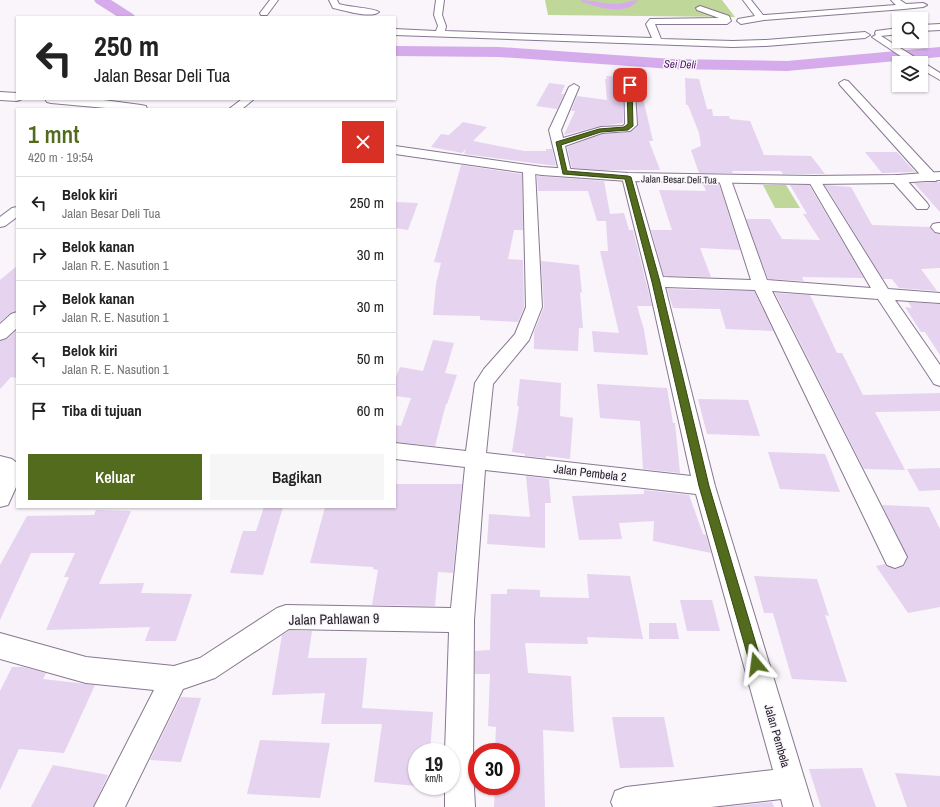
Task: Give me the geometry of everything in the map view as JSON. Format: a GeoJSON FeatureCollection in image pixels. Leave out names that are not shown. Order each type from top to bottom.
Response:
{"type":"FeatureCollection","features":[{"type":"Feature","properties":{"kind":"main road"},"geometry":{"type":"LineString","coordinates":[[0,96],[16,97]]}},
{"type":"Feature","properties":{"kind":"main road"},"geometry":{"type":"LineString","coordinates":[[59,100],[129,108]]}},
{"type":"Feature","properties":{"kind":"main road","name":"Jalan Besar Deli Tua"},"geometry":{"type":"LineString","coordinates":[[396,150],[529,170],[628,177],[725,180],[814,180],[935,177]]}},
{"type":"Feature","properties":{"kind":"street"},"geometry":{"type":"LineString","coordinates":[[264,13],[274,0]]}},
{"type":"Feature","properties":{"kind":"street"},"geometry":{"type":"LineString","coordinates":[[333,0],[336,6],[351,10],[375,12]]}},
{"type":"Feature","properties":{"kind":"street"},"geometry":{"type":"LineString","coordinates":[[440,0],[442,12],[438,15],[442,26],[440,33]]}},
{"type":"Feature","properties":{"kind":"street"},"geometry":{"type":"LineString","coordinates":[[747,0],[763,18]]}},
{"type":"Feature","properties":{"kind":"street"},"geometry":{"type":"LineString","coordinates":[[895,0],[904,7]]}},
{"type":"Feature","properties":{"kind":"street"},"geometry":{"type":"LineString","coordinates":[[850,4],[858,11]]}},
{"type":"Feature","properties":{"kind":"street"},"geometry":{"type":"LineString","coordinates":[[741,21],[923,5]]}},
{"type":"Feature","properties":{"kind":"street"},"geometry":{"type":"LineString","coordinates":[[800,6],[811,15]]}},
{"type":"Feature","properties":{"kind":"street"},"geometry":{"type":"LineString","coordinates":[[689,8],[722,7]]}},
{"type":"Feature","properties":{"kind":"street"},"geometry":{"type":"LineString","coordinates":[[658,42],[652,29],[651,22],[656,20],[727,21],[726,18],[700,8]]}},
{"type":"Feature","properties":{"kind":"street"},"geometry":{"type":"LineString","coordinates":[[670,20],[679,10]]}},
{"type":"Feature","properties":{"kind":"street"},"geometry":{"type":"LineString","coordinates":[[396,27],[411,32]]}},
{"type":"Feature","properties":{"kind":"street"},"geometry":{"type":"LineString","coordinates":[[928,28],[940,27]]}},
{"type":"Feature","properties":{"kind":"street"},"geometry":{"type":"LineString","coordinates":[[396,32],[753,44],[878,35],[892,32]]}},
{"type":"Feature","properties":{"kind":"street"},"geometry":{"type":"LineString","coordinates":[[878,35],[887,43],[907,56]]}},
{"type":"Feature","properties":{"kind":"street"},"geometry":{"type":"LineString","coordinates":[[928,69],[940,77]]}},
{"type":"Feature","properties":{"kind":"street"},"geometry":{"type":"LineString","coordinates":[[558,144],[601,130],[626,129],[631,124],[629,72]]}},
{"type":"Feature","properties":{"kind":"street"},"geometry":{"type":"LineString","coordinates":[[844,83],[935,177]]}},
{"type":"Feature","properties":{"kind":"street"},"geometry":{"type":"LineString","coordinates":[[565,172],[555,136],[555,130],[574,87]]}},
{"type":"Feature","properties":{"kind":"street"},"geometry":{"type":"LineString","coordinates":[[236,108],[248,100]]}},
{"type":"Feature","properties":{"kind":"street"},"geometry":{"type":"LineString","coordinates":[[460,807],[459,770],[462,620],[475,460],[484,383],[523,336],[534,307],[529,170]]}},
{"type":"Feature","properties":{"kind":"street","name":"Jalan Pembela"},"geometry":{"type":"LineString","coordinates":[[628,177],[656,282],[704,486],[794,795]]}},
{"type":"Feature","properties":{"kind":"street"},"geometry":{"type":"LineString","coordinates":[[898,179],[922,206]]}},
{"type":"Feature","properties":{"kind":"street"},"geometry":{"type":"LineString","coordinates":[[725,180],[761,285],[895,557]]}},
{"type":"Feature","properties":{"kind":"street"},"geometry":{"type":"LineString","coordinates":[[814,180],[883,294],[940,379]]}},
{"type":"Feature","properties":{"kind":"street"},"geometry":{"type":"LineString","coordinates":[[0,223],[16,212]]}},
{"type":"Feature","properties":{"kind":"street"},"geometry":{"type":"LineString","coordinates":[[656,282],[761,285],[940,298]]}},
{"type":"Feature","properties":{"kind":"street"},"geometry":{"type":"LineString","coordinates":[[0,334],[16,319]]}},
{"type":"Feature","properties":{"kind":"street","name":"Jalan Pembela 2"},"geometry":{"type":"LineString","coordinates":[[396,451],[704,486]]}},
{"type":"Feature","properties":{"kind":"street"},"geometry":{"type":"LineString","coordinates":[[0,464],[5,465],[10,469],[10,473],[6,488],[0,498]]}},
{"type":"Feature","properties":{"kind":"street","name":"Jalan Pahlawan 9"},"geometry":{"type":"LineString","coordinates":[[174,679],[206,669],[286,617],[462,620]]}},
{"type":"Feature","properties":{"kind":"street"},"geometry":{"type":"LineString","coordinates":[[0,646],[86,670],[174,679],[109,807]]}},
{"type":"Feature","properties":{"kind":"street"},"geometry":{"type":"LineString","coordinates":[[626,802],[794,795]]}},
{"type":"Feature","properties":{"kind":"green space"},"geometry":{"type":"Polygon","coordinates":[[[545,0],[722,0],[735,17],[548,15],[545,0]]]}},
{"type":"Feature","properties":{"kind":"green space"},"geometry":{"type":"Polygon","coordinates":[[[763,185],[786,185],[800,208],[775,208],[763,185]]]}},
{"type":"Feature","properties":{"kind":"building"},"geometry":{"type":"Polygon","coordinates":[[[606,76],[623,77],[623,123],[601,126],[564,135],[575,111],[571,111],[577,96],[607,100],[606,76]]]}},
{"type":"Feature","properties":{"kind":"building"},"geometry":{"type":"Polygon","coordinates":[[[685,78],[699,79],[707,109],[712,109],[713,116],[729,116],[730,119],[750,121],[764,155],[811,156],[825,174],[783,174],[781,171],[699,173],[691,150],[701,146],[699,133],[688,105],[686,105],[685,78]]]}},
{"type":"Feature","properties":{"kind":"building"},"geometry":{"type":"Polygon","coordinates":[[[549,83],[565,85],[561,94],[564,94],[557,109],[536,106],[549,83]]]}},
{"type":"Feature","properties":{"kind":"building"},"geometry":{"type":"Polygon","coordinates":[[[637,94],[642,94],[653,141],[649,141],[660,170],[602,170],[572,168],[567,147],[602,134],[630,132],[638,126],[637,94]]]}},
{"type":"Feature","properties":{"kind":"building"},"geometry":{"type":"Polygon","coordinates":[[[463,122],[487,127],[473,141],[524,151],[546,151],[546,149],[552,149],[556,166],[464,154],[466,149],[462,153],[431,147],[441,134],[449,135],[463,122]]]}},
{"type":"Feature","properties":{"kind":"building"},"geometry":{"type":"Polygon","coordinates":[[[865,152],[897,152],[915,172],[882,173],[865,152]]]}},
{"type":"Feature","properties":{"kind":"building"},"geometry":{"type":"Polygon","coordinates":[[[461,165],[522,174],[523,230],[514,230],[508,259],[523,260],[524,307],[518,322],[480,320],[480,316],[433,315],[436,284],[441,263],[434,262],[461,165]]]}},
{"type":"Feature","properties":{"kind":"building"},"geometry":{"type":"Polygon","coordinates":[[[537,176],[604,181],[610,214],[624,213],[629,230],[633,230],[652,306],[637,306],[644,330],[648,355],[594,352],[592,331],[619,333],[600,251],[608,251],[606,221],[597,221],[588,191],[538,191],[537,176]]]}},
{"type":"Feature","properties":{"kind":"building"},"geometry":{"type":"Polygon","coordinates":[[[940,182],[940,212],[914,183],[940,182]]]}},
{"type":"Feature","properties":{"kind":"building"},"geometry":{"type":"Polygon","coordinates":[[[703,184],[719,184],[740,250],[700,248],[711,277],[664,276],[651,230],[672,230],[659,190],[706,191],[703,184]]]}},
{"type":"Feature","properties":{"kind":"building"},"geometry":{"type":"Polygon","coordinates":[[[790,185],[809,185],[864,278],[802,277],[804,281],[768,279],[746,219],[770,219],[782,239],[820,240],[803,214],[807,214],[790,185]]]}},
{"type":"Feature","properties":{"kind":"building"},"geometry":{"type":"Polygon","coordinates":[[[825,185],[851,187],[872,225],[930,227],[934,233],[940,234],[940,268],[921,269],[937,291],[899,288],[892,279],[883,279],[825,185]]]}},
{"type":"Feature","properties":{"kind":"building"},"geometry":{"type":"Polygon","coordinates":[[[396,202],[418,203],[408,230],[396,228],[396,202]]]}},
{"type":"Feature","properties":{"kind":"building"},"geometry":{"type":"Polygon","coordinates":[[[541,261],[579,265],[582,293],[580,292],[583,328],[579,328],[578,351],[534,349],[534,332],[544,307],[541,261]]]}},
{"type":"Feature","properties":{"kind":"building"},"geometry":{"type":"Polygon","coordinates":[[[16,267],[16,311],[10,313],[0,322],[0,280],[16,267]]]}},
{"type":"Feature","properties":{"kind":"building"},"geometry":{"type":"Polygon","coordinates":[[[667,289],[754,291],[773,331],[726,329],[720,309],[673,308],[667,289]]]}},
{"type":"Feature","properties":{"kind":"building"},"geometry":{"type":"Polygon","coordinates":[[[775,293],[810,295],[837,353],[842,353],[863,395],[940,393],[940,411],[875,412],[905,470],[864,469],[775,293]]]}},
{"type":"Feature","properties":{"kind":"building"},"geometry":{"type":"Polygon","coordinates":[[[908,302],[940,304],[940,355],[925,332],[921,332],[905,307],[912,308],[908,302]]]}},
{"type":"Feature","properties":{"kind":"building"},"geometry":{"type":"Polygon","coordinates":[[[16,331],[16,378],[11,377],[0,389],[0,341],[7,339],[16,331]]]}},
{"type":"Feature","properties":{"kind":"building"},"geometry":{"type":"Polygon","coordinates":[[[433,340],[454,343],[445,373],[457,375],[446,404],[435,446],[396,442],[396,425],[401,426],[411,398],[396,396],[396,377],[400,367],[423,371],[433,340]]]}},
{"type":"Feature","properties":{"kind":"building"},"geometry":{"type":"Polygon","coordinates":[[[520,379],[561,383],[560,416],[573,418],[570,459],[546,456],[546,458],[525,456],[525,454],[512,452],[519,406],[517,406],[520,379]]]}},
{"type":"Feature","properties":{"kind":"building"},"geometry":{"type":"Polygon","coordinates":[[[597,384],[667,388],[673,423],[675,423],[680,473],[643,469],[640,421],[600,418],[597,384]]]}},
{"type":"Feature","properties":{"kind":"building"},"geometry":{"type":"Polygon","coordinates":[[[698,399],[748,400],[760,436],[707,434],[698,399]]]}},
{"type":"Feature","properties":{"kind":"building"},"geometry":{"type":"Polygon","coordinates":[[[768,452],[825,454],[840,492],[780,489],[768,452]]]}},
{"type":"Feature","properties":{"kind":"building"},"geometry":{"type":"Polygon","coordinates":[[[940,468],[940,490],[919,491],[907,469],[940,468]]]}},
{"type":"Feature","properties":{"kind":"building"},"geometry":{"type":"Polygon","coordinates":[[[526,476],[549,479],[551,503],[545,503],[545,548],[487,544],[489,514],[530,517],[526,476]]]}},
{"type":"Feature","properties":{"kind":"building"},"geometry":{"type":"Polygon","coordinates":[[[396,484],[462,484],[453,573],[438,572],[435,606],[372,605],[378,570],[373,569],[373,567],[310,563],[325,508],[396,508],[396,484]]]}},
{"type":"Feature","properties":{"kind":"building"},"geometry":{"type":"Polygon","coordinates":[[[644,490],[689,495],[703,534],[706,535],[711,553],[653,541],[654,521],[619,523],[622,539],[579,540],[572,496],[644,494],[644,490]]]}},
{"type":"Feature","properties":{"kind":"building"},"geometry":{"type":"Polygon","coordinates":[[[882,505],[929,507],[940,529],[940,607],[908,613],[876,566],[885,564],[886,566],[896,569],[904,566],[908,558],[882,505]]]}},
{"type":"Feature","properties":{"kind":"building"},"geometry":{"type":"Polygon","coordinates":[[[264,508],[283,508],[263,575],[230,573],[243,531],[256,531],[264,508]]]}},
{"type":"Feature","properties":{"kind":"building"},"geometry":{"type":"Polygon","coordinates":[[[96,510],[131,511],[99,584],[144,583],[141,593],[192,594],[176,641],[145,641],[150,627],[46,630],[69,577],[64,577],[75,553],[31,553],[0,620],[0,565],[27,516],[94,515],[96,510]]]}},
{"type":"Feature","properties":{"kind":"building"},"geometry":{"type":"Polygon","coordinates":[[[587,574],[630,576],[643,639],[587,637],[588,644],[525,643],[528,673],[571,676],[574,732],[543,730],[545,807],[494,807],[495,795],[520,795],[520,743],[495,743],[496,727],[488,726],[490,674],[475,674],[475,651],[490,650],[491,594],[507,594],[507,589],[540,590],[540,597],[589,598],[587,574]]]}},
{"type":"Feature","properties":{"kind":"building"},"geometry":{"type":"Polygon","coordinates":[[[754,576],[817,579],[829,616],[825,615],[847,682],[792,679],[773,613],[764,613],[754,576]]]}},
{"type":"Feature","properties":{"kind":"building"},"geometry":{"type":"Polygon","coordinates":[[[680,600],[712,600],[720,631],[687,631],[680,600]]]}},
{"type":"Feature","properties":{"kind":"building"},"geometry":{"type":"Polygon","coordinates":[[[649,623],[676,623],[679,639],[649,639],[649,623]]]}},
{"type":"Feature","properties":{"kind":"building"},"geometry":{"type":"Polygon","coordinates":[[[289,631],[312,631],[308,658],[367,658],[362,708],[433,712],[431,743],[408,743],[408,785],[374,782],[382,724],[321,724],[325,693],[272,695],[282,635],[289,631]]]}},
{"type":"Feature","properties":{"kind":"building"},"geometry":{"type":"Polygon","coordinates":[[[12,667],[23,667],[46,673],[43,679],[95,685],[64,753],[19,749],[0,790],[0,691],[12,667]]]}},
{"type":"Feature","properties":{"kind":"building"},"geometry":{"type":"Polygon","coordinates":[[[181,697],[201,698],[181,762],[150,760],[181,697]]]}},
{"type":"Feature","properties":{"kind":"building"},"geometry":{"type":"Polygon","coordinates":[[[612,717],[664,717],[674,767],[620,768],[612,717]]]}},
{"type":"Feature","properties":{"kind":"building"},"geometry":{"type":"Polygon","coordinates":[[[260,740],[330,743],[320,798],[247,794],[260,740]]]}},
{"type":"Feature","properties":{"kind":"building"},"geometry":{"type":"Polygon","coordinates":[[[53,765],[108,775],[93,807],[31,807],[53,765]]]}},
{"type":"Feature","properties":{"kind":"building"},"geometry":{"type":"Polygon","coordinates":[[[862,768],[876,807],[821,807],[809,769],[862,768]]]}},
{"type":"Feature","properties":{"kind":"building"},"geometry":{"type":"Polygon","coordinates":[[[895,773],[940,776],[940,807],[907,807],[895,773]]]}},
{"type":"Feature","properties":{"kind":"building"},"geometry":{"type":"Polygon","coordinates":[[[772,802],[774,807],[724,807],[772,802]]]}},
{"type":"Feature","properties":{"kind":"waterway","name":"Sei Deli"},"geometry":{"type":"LineString","coordinates":[[101,0],[126,16]]}},
{"type":"Feature","properties":{"kind":"waterway"},"geometry":{"type":"LineString","coordinates":[[585,0],[619,7],[630,4],[634,0]]}},
{"type":"Feature","properties":{"kind":"waterway","name":"Sei Deli"},"geometry":{"type":"LineString","coordinates":[[396,51],[499,52],[672,64],[787,66],[940,52]]}},
{"type":"Feature","properties":{"kind":"route"},"geometry":{"type":"LineString","coordinates":[[630,85],[631,124],[626,129],[601,130],[558,144],[565,172],[628,177],[656,282],[704,486],[756,664]]}}]}
